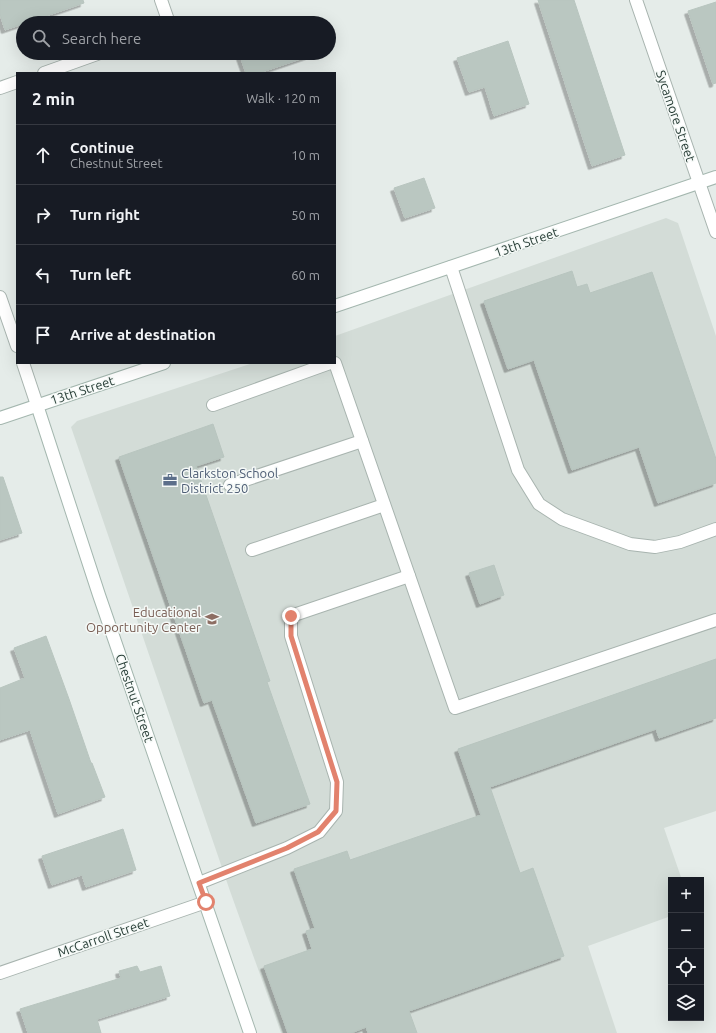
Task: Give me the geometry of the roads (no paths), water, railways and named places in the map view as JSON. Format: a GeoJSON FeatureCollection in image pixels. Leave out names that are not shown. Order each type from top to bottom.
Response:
{"type":"FeatureCollection","features":[{"type":"Feature","properties":{"kind":"main road"},"geometry":{"type":"LineString","coordinates":[[161,0],[167,16]]}},
{"type":"Feature","properties":{"kind":"main road","name":"Sycamore Street"},"geometry":{"type":"LineString","coordinates":[[636,0],[716,232]]}},
{"type":"Feature","properties":{"kind":"main road"},"geometry":{"type":"LineString","coordinates":[[47,72],[80,60]]}},
{"type":"Feature","properties":{"kind":"main road"},"geometry":{"type":"LineString","coordinates":[[0,88],[16,82]]}},
{"type":"Feature","properties":{"kind":"main road","name":"13th Street"},"geometry":{"type":"LineString","coordinates":[[336,306],[716,177]]}},
{"type":"Feature","properties":{"kind":"main road"},"geometry":{"type":"LineString","coordinates":[[451,267],[518,470],[539,504],[562,519],[630,544],[655,547],[680,542],[716,529]]}},
{"type":"Feature","properties":{"kind":"main road"},"geometry":{"type":"LineString","coordinates":[[0,297],[16,343]]}},
{"type":"Feature","properties":{"kind":"main road","name":"Chestnut Street"},"geometry":{"type":"LineString","coordinates":[[23,364],[102,602],[250,1033]]}},
{"type":"Feature","properties":{"kind":"main road","name":"13th Street"},"geometry":{"type":"LineString","coordinates":[[0,418],[161,364]]}},
{"type":"Feature","properties":{"kind":"main road"},"geometry":{"type":"LineString","coordinates":[[213,406],[327,364]]}},
{"type":"Feature","properties":{"kind":"main road"},"geometry":{"type":"LineString","coordinates":[[335,364],[455,708],[716,620]]}},
{"type":"Feature","properties":{"kind":"main road"},"geometry":{"type":"LineString","coordinates":[[230,485],[362,441]]}},
{"type":"Feature","properties":{"kind":"main road"},"geometry":{"type":"LineString","coordinates":[[252,550],[384,505]]}},
{"type":"Feature","properties":{"kind":"main road"},"geometry":{"type":"LineString","coordinates":[[199,883],[287,848],[318,832],[336,811],[337,782],[291,636],[291,616],[409,576]]}},
{"type":"Feature","properties":{"kind":"main road","name":"McCarroll Street"},"geometry":{"type":"LineString","coordinates":[[0,973],[206,902]]}},
{"type":"Feature","properties":{"kind":"place","name":"Clarkston School District 250"},"geometry":{"type":"Point","coordinates":[170,480]}},
{"type":"Feature","properties":{"kind":"place","name":"Educational Opportunity Center"},"geometry":{"type":"Point","coordinates":[212,619]}}]}
